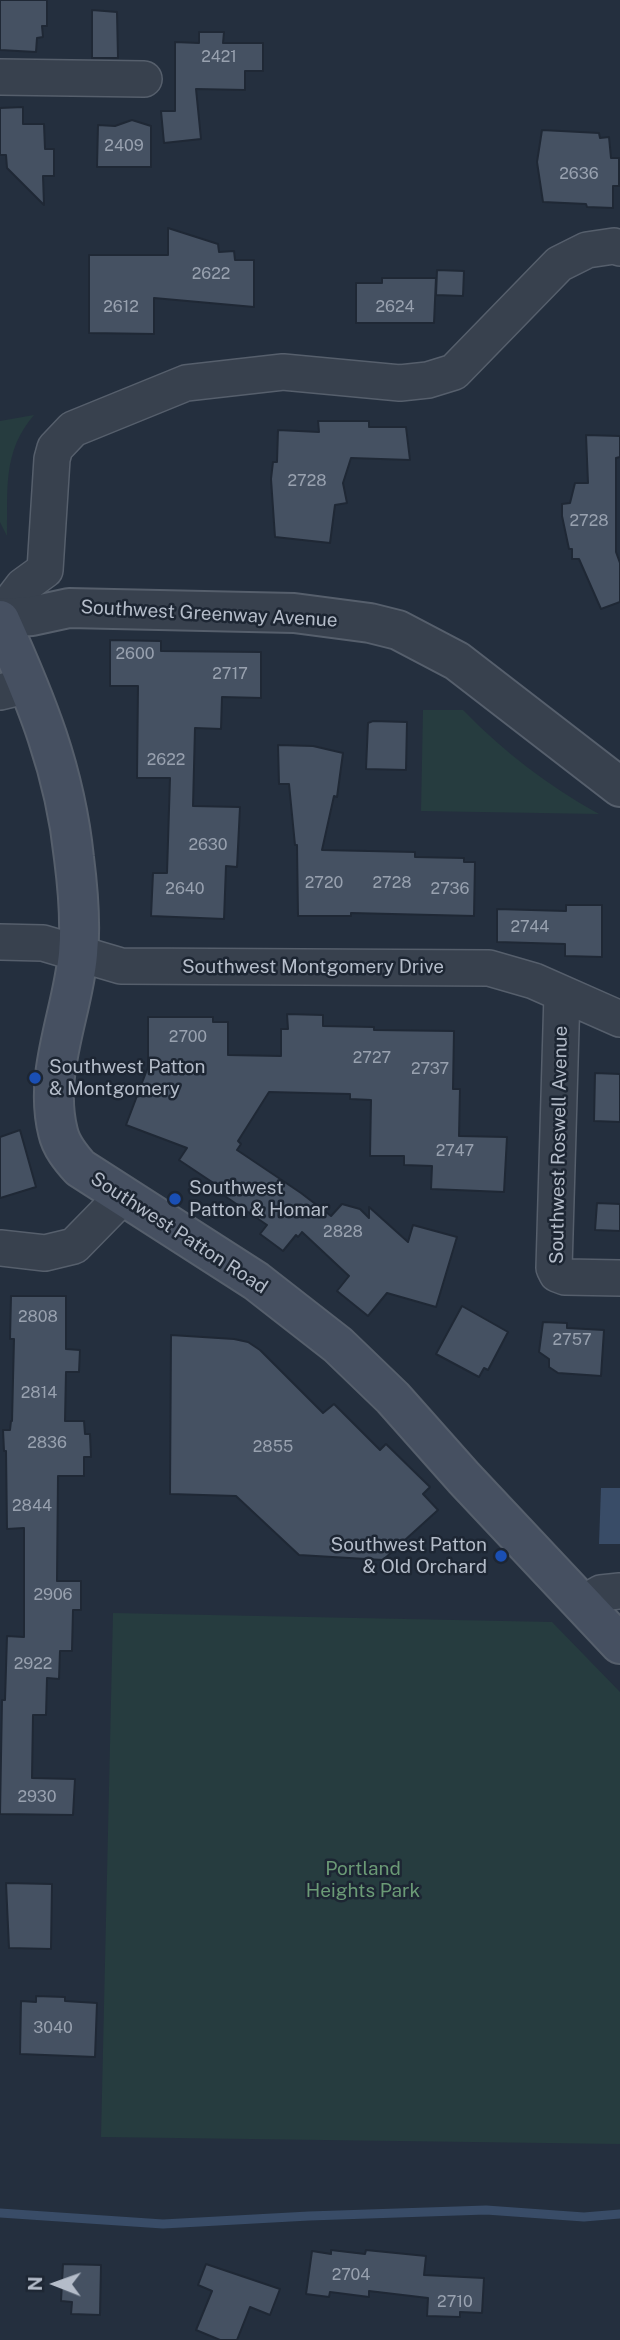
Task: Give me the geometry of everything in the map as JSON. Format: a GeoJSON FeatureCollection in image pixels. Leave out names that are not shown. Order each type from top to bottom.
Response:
{"type":"FeatureCollection","features":[{"type":"Feature","properties":{"kind":"main road","name":"Southwest Patton Road"},"geometry":{"type":"LineString","coordinates":[[0,618],[15,688],[46,728],[66,796],[79,912],[78,953],[53,1095],[58,1134],[67,1152],[80,1168],[122,1198],[256,1281],[338,1345],[393,1398],[620,1644]]}},
{"type":"Feature","properties":{"kind":"street"},"geometry":{"type":"LineString","coordinates":[[0,77],[144,79]]}},
{"type":"Feature","properties":{"kind":"street"},"geometry":{"type":"LineString","coordinates":[[0,618],[23,586],[45,570],[52,459],[55,448],[73,429],[186,383],[284,372],[400,383],[428,380],[454,372],[559,264],[587,250],[614,246],[620,248]]}},
{"type":"Feature","properties":{"kind":"street","name":"Southwest Greenway Avenue"},"geometry":{"type":"LineString","coordinates":[[0,618],[32,616],[69,608],[294,613],[370,623],[398,630],[457,661],[620,787]]}},
{"type":"Feature","properties":{"kind":"street","name":"Southwest Montgomery Drive"},"geometry":{"type":"LineString","coordinates":[[0,942],[43,943],[121,966],[489,968],[534,981],[620,1019]]}},
{"type":"Feature","properties":{"kind":"street","name":"Southwest Roswell Avenue"},"geometry":{"type":"LineString","coordinates":[[562,994],[554,1268],[557,1274],[565,1277],[620,1278]]}},
{"type":"Feature","properties":{"kind":"street"},"geometry":{"type":"LineString","coordinates":[[0,1248],[45,1253],[74,1246],[122,1198]]}},
{"type":"Feature","properties":{"kind":"street"},"geometry":{"type":"LineString","coordinates":[[582,1604],[608,1591],[620,1591]]}},
{"type":"Feature","properties":{"kind":"green space"},"geometry":{"type":"Polygon","coordinates":[[[34,415],[16,443],[12,457],[7,536],[0,522],[0,421],[34,415]]]}},
{"type":"Feature","properties":{"kind":"green space"},"geometry":{"type":"Polygon","coordinates":[[[423,710],[463,710],[527,767],[599,814],[421,811],[423,710]]]}},
{"type":"Feature","properties":{"kind":"green space","name":"Portland Heights Park"},"geometry":{"type":"Polygon","coordinates":[[[113,1613],[552,1622],[620,1692],[620,2144],[101,2137],[113,1613]]]}},
{"type":"Feature","properties":{"kind":"water"},"geometry":{"type":"Polygon","coordinates":[[[601,1488],[620,1488],[620,1544],[599,1544],[601,1488]]]}},
{"type":"Feature","properties":{"kind":"building"},"geometry":{"type":"Polygon","coordinates":[[[0,0],[47,0],[47,26],[42,26],[43,37],[37,38],[36,52],[0,50],[0,0]]]}},
{"type":"Feature","properties":{"kind":"building"},"geometry":{"type":"Polygon","coordinates":[[[92,10],[117,12],[118,58],[92,58],[92,10]]]}},
{"type":"Feature","properties":{"kind":"building"},"geometry":{"type":"Polygon","coordinates":[[[199,32],[224,32],[223,43],[263,43],[263,71],[245,71],[245,90],[196,89],[201,139],[164,143],[161,111],[175,111],[175,42],[199,43],[199,32]]]}},
{"type":"Feature","properties":{"kind":"building"},"geometry":{"type":"Polygon","coordinates":[[[23,107],[23,124],[44,124],[45,149],[54,149],[54,176],[43,176],[44,205],[7,168],[6,155],[0,155],[0,108],[23,107]]]}},
{"type":"Feature","properties":{"kind":"building"},"geometry":{"type":"Polygon","coordinates":[[[132,120],[151,126],[151,167],[97,167],[98,125],[115,126],[132,120]]]}},
{"type":"Feature","properties":{"kind":"building"},"geometry":{"type":"Polygon","coordinates":[[[542,130],[599,133],[600,138],[609,137],[611,158],[619,158],[619,186],[613,186],[613,208],[543,202],[537,162],[542,130]]]}},
{"type":"Feature","properties":{"kind":"building"},"geometry":{"type":"Polygon","coordinates":[[[168,228],[218,244],[219,252],[234,251],[235,260],[254,260],[254,307],[154,298],[154,334],[89,333],[89,255],[168,255],[168,228]]]}},
{"type":"Feature","properties":{"kind":"building"},"geometry":{"type":"Polygon","coordinates":[[[437,270],[464,271],[463,296],[436,295],[437,270]]]}},
{"type":"Feature","properties":{"kind":"building"},"geometry":{"type":"Polygon","coordinates":[[[382,278],[436,278],[434,323],[356,323],[356,283],[382,283],[382,278]]]}},
{"type":"Feature","properties":{"kind":"building"},"geometry":{"type":"Polygon","coordinates":[[[318,421],[369,421],[369,427],[406,427],[410,460],[351,458],[343,483],[347,503],[335,505],[330,543],[275,537],[271,479],[273,462],[277,462],[278,430],[319,432],[318,421]]]}},
{"type":"Feature","properties":{"kind":"building"},"geometry":{"type":"Polygon","coordinates":[[[586,435],[620,436],[620,457],[616,458],[616,552],[620,563],[620,602],[601,609],[579,559],[572,559],[572,549],[569,549],[562,516],[562,504],[570,503],[575,483],[588,483],[586,435]]]}},
{"type":"Feature","properties":{"kind":"building"},"geometry":{"type":"Polygon","coordinates":[[[110,640],[161,641],[161,651],[261,652],[261,698],[222,697],[221,729],[195,728],[193,806],[240,807],[237,867],[226,866],[224,919],[151,916],[153,873],[167,873],[170,778],[137,778],[138,686],[110,686],[110,640]]]}},
{"type":"Feature","properties":{"kind":"building"},"geometry":{"type":"Polygon","coordinates":[[[407,722],[406,770],[366,769],[368,723],[407,722]]]}},
{"type":"Feature","properties":{"kind":"building"},"geometry":{"type":"Polygon","coordinates":[[[278,745],[313,746],[343,753],[337,797],[334,796],[322,850],[415,852],[415,857],[464,858],[464,862],[475,862],[474,916],[351,913],[351,916],[298,916],[297,845],[289,784],[279,784],[278,745]]]}},
{"type":"Feature","properties":{"kind":"building"},"geometry":{"type":"Polygon","coordinates":[[[566,905],[602,905],[602,957],[565,956],[565,944],[497,942],[497,909],[566,911],[566,905]]]}},
{"type":"Feature","properties":{"kind":"building"},"geometry":{"type":"Polygon","coordinates":[[[287,1014],[323,1015],[323,1026],[454,1031],[453,1089],[460,1089],[459,1136],[507,1137],[504,1192],[431,1189],[432,1166],[404,1165],[404,1156],[370,1156],[371,1100],[350,1099],[350,1094],[269,1092],[238,1141],[241,1144],[237,1150],[331,1216],[342,1204],[360,1209],[369,1218],[369,1207],[408,1242],[413,1225],[457,1237],[436,1307],[387,1293],[368,1316],[337,1291],[349,1276],[302,1232],[298,1237],[296,1235],[283,1251],[260,1234],[267,1225],[219,1192],[221,1188],[179,1160],[187,1148],[126,1125],[148,1067],[148,1017],[213,1017],[213,1022],[228,1022],[228,1055],[281,1056],[281,1029],[288,1029],[287,1014]]]}},
{"type":"Feature","properties":{"kind":"building"},"geometry":{"type":"Polygon","coordinates":[[[595,1073],[620,1074],[620,1122],[594,1121],[595,1073]]]}},
{"type":"Feature","properties":{"kind":"building"},"geometry":{"type":"Polygon","coordinates":[[[20,1130],[36,1187],[0,1198],[0,1137],[20,1130]]]}},
{"type":"Feature","properties":{"kind":"building"},"geometry":{"type":"Polygon","coordinates":[[[597,1203],[620,1204],[620,1231],[595,1230],[597,1203]]]}},
{"type":"Feature","properties":{"kind":"building"},"geometry":{"type":"Polygon","coordinates":[[[11,1296],[66,1296],[66,1349],[80,1350],[79,1372],[66,1372],[65,1421],[84,1421],[85,1434],[90,1434],[91,1457],[84,1457],[84,1476],[58,1476],[57,1581],[81,1581],[81,1610],[73,1610],[72,1651],[60,1651],[59,1679],[47,1678],[46,1715],[33,1715],[32,1778],[75,1779],[73,1815],[0,1814],[2,1700],[5,1700],[7,1636],[24,1637],[24,1528],[7,1529],[6,1451],[3,1430],[10,1430],[12,1421],[14,1339],[10,1339],[11,1296]]]}},
{"type":"Feature","properties":{"kind":"building"},"geometry":{"type":"Polygon","coordinates":[[[462,1306],[508,1332],[488,1370],[484,1368],[479,1377],[436,1354],[462,1306]]]}},
{"type":"Feature","properties":{"kind":"building"},"geometry":{"type":"Polygon","coordinates":[[[543,1322],[567,1323],[567,1328],[604,1330],[601,1376],[558,1373],[549,1367],[549,1359],[539,1352],[543,1322]]]}},
{"type":"Feature","properties":{"kind":"building"},"geometry":{"type":"Polygon","coordinates":[[[171,1335],[248,1342],[260,1350],[323,1413],[334,1404],[380,1450],[386,1444],[430,1487],[423,1494],[438,1510],[383,1560],[299,1555],[236,1496],[170,1494],[171,1335]]]}},
{"type":"Feature","properties":{"kind":"building"},"geometry":{"type":"Polygon","coordinates":[[[6,1883],[52,1884],[51,1949],[9,1948],[6,1883]]]}},
{"type":"Feature","properties":{"kind":"building"},"geometry":{"type":"Polygon","coordinates":[[[36,1996],[65,1997],[65,2001],[97,2003],[95,2057],[20,2054],[21,2001],[36,2002],[36,1996]]]}},
{"type":"Feature","properties":{"kind":"building"},"geometry":{"type":"Polygon","coordinates":[[[331,2250],[365,2254],[366,2250],[426,2256],[424,2275],[484,2278],[482,2313],[460,2312],[460,2317],[427,2316],[428,2298],[369,2291],[369,2297],[330,2292],[329,2297],[306,2294],[312,2251],[331,2254],[331,2250]]]}},
{"type":"Feature","properties":{"kind":"building"},"geometry":{"type":"Polygon","coordinates":[[[63,2264],[101,2265],[100,2315],[71,2314],[72,2302],[61,2301],[63,2264]]]}},
{"type":"Feature","properties":{"kind":"building"},"geometry":{"type":"Polygon","coordinates":[[[206,2264],[280,2289],[270,2315],[250,2307],[237,2340],[220,2340],[196,2330],[212,2291],[198,2285],[206,2264]]]}},
{"type":"Feature","properties":{"kind":"waterway"},"geometry":{"type":"LineString","coordinates":[[0,2213],[163,2224],[486,2210],[584,2217],[620,2214]]}},
{"type":"Feature","properties":{"kind":"place","name":"Southwest Patton & Montgomery"},"geometry":{"type":"Point","coordinates":[35,1078]}},
{"type":"Feature","properties":{"kind":"place","name":"Southwest Patton & Homar"},"geometry":{"type":"Point","coordinates":[175,1199]}},
{"type":"Feature","properties":{"kind":"place","name":"Southwest Patton & Old Orchard"},"geometry":{"type":"Point","coordinates":[501,1556]}}]}
